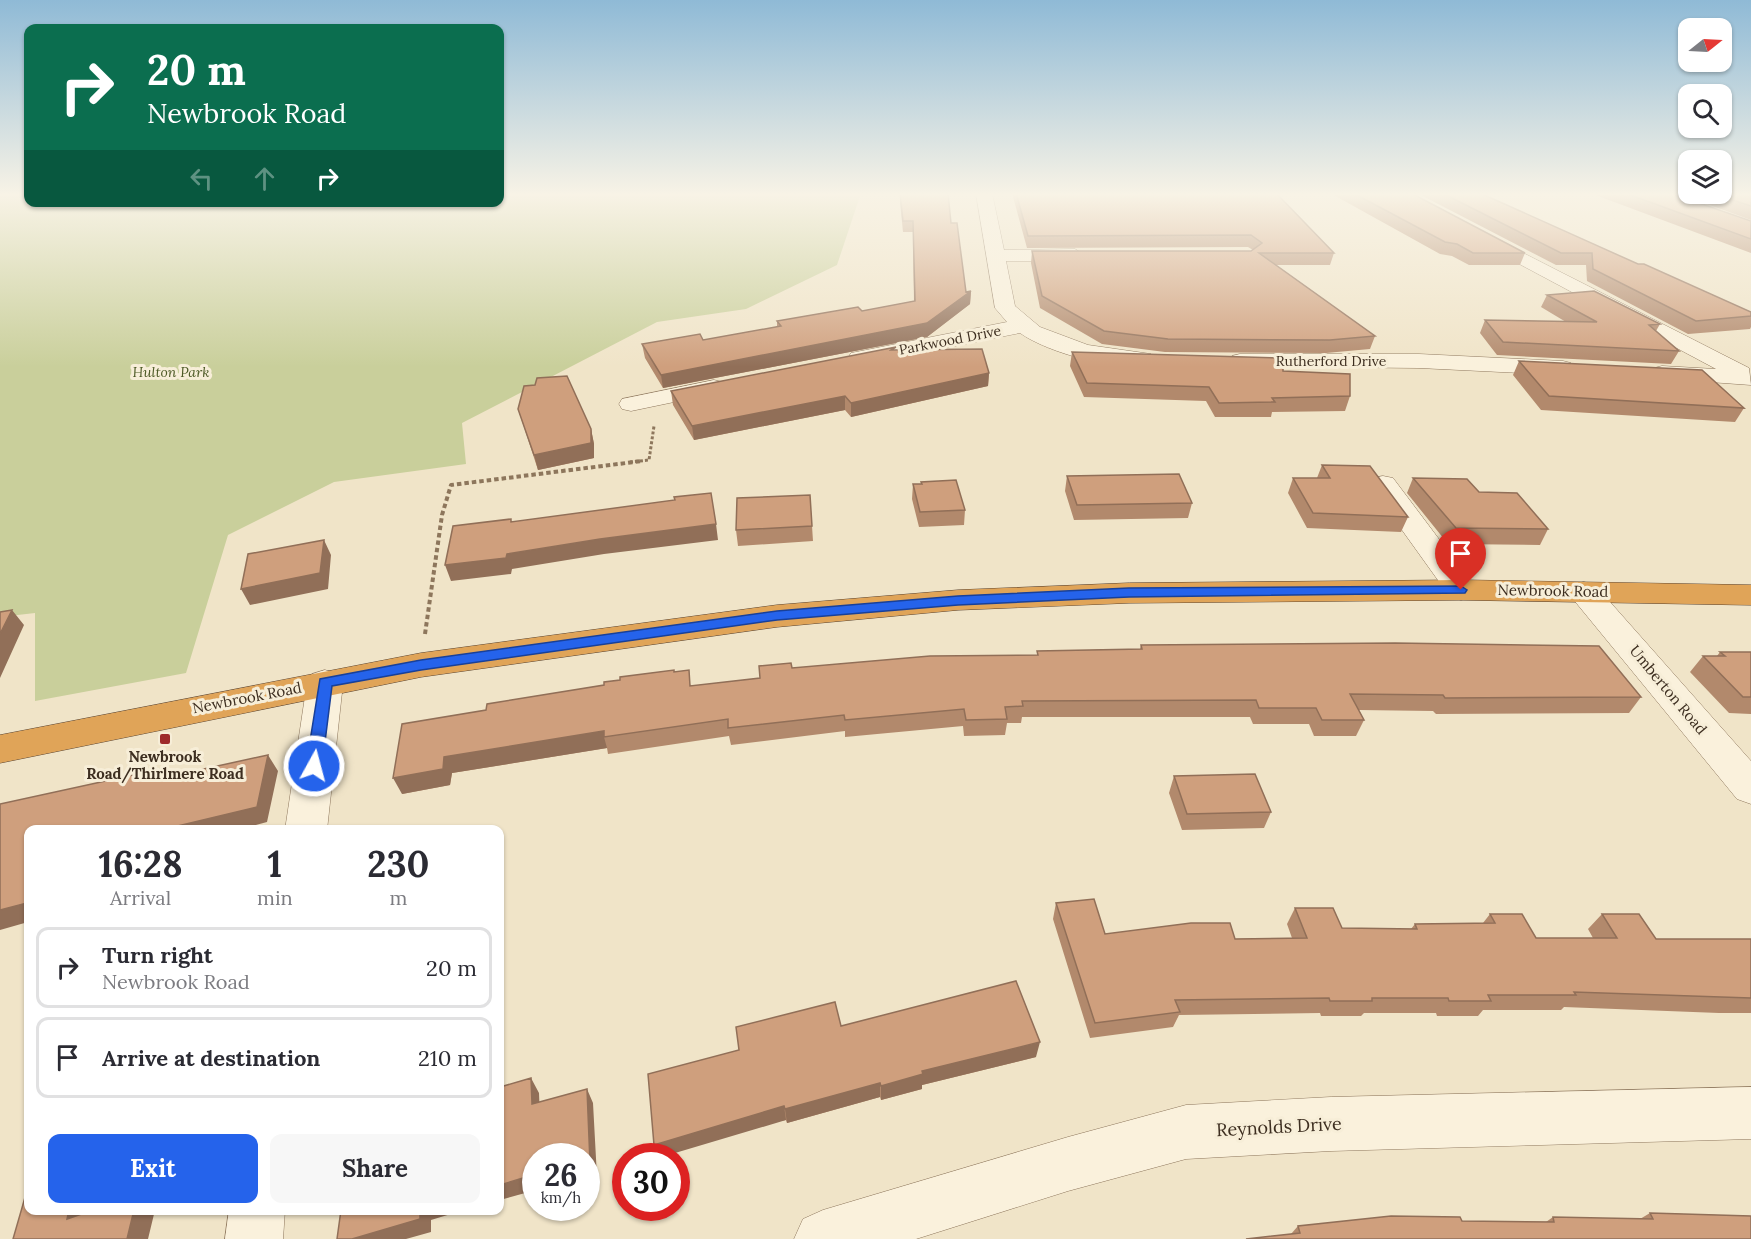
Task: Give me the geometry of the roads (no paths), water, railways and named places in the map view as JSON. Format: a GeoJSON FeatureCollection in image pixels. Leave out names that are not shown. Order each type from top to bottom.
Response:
{"type":"FeatureCollection","features":[{"type":"Feature","properties":{"kind":"highway","name":"Newbrook Road"},"geometry":{"type":"LineString","coordinates":[[0,748],[325,682],[421,665],[777,616],[958,600],[1129,592],[1461,590],[1751,596]]}},
{"type":"Feature","properties":{"kind":"street"},"geometry":{"type":"LineString","coordinates":[[995,251],[1005,308],[1022,326],[1044,338],[1070,346],[1123,357],[1165,361]]}},
{"type":"Feature","properties":{"kind":"street"},"geometry":{"type":"LineString","coordinates":[[1510,251],[1751,378]]}},
{"type":"Feature","properties":{"kind":"street"},"geometry":{"type":"LineString","coordinates":[[996,256],[1092,255]]}},
{"type":"Feature","properties":{"kind":"street","name":"Parkwood Drive"},"geometry":{"type":"LineString","coordinates":[[834,363],[1022,326]]}},
{"type":"Feature","properties":{"kind":"street","name":"Rutherford Drive"},"geometry":{"type":"LineString","coordinates":[[1222,361],[1419,361],[1583,369]]}},
{"type":"Feature","properties":{"kind":"street"},"geometry":{"type":"LineString","coordinates":[[1643,372],[1751,378]]}},
{"type":"Feature","properties":{"kind":"street"},"geometry":{"type":"LineString","coordinates":[[631,405],[740,382]]}},
{"type":"Feature","properties":{"kind":"street"},"geometry":{"type":"LineString","coordinates":[[1383,484],[1461,590]]}},
{"type":"Feature","properties":{"kind":"street","name":"Umberton Road"},"geometry":{"type":"LineString","coordinates":[[1584,592],[1751,788]]}},
{"type":"Feature","properties":{"kind":"street"},"geometry":{"type":"LineString","coordinates":[[307,825],[325,682]]}},
{"type":"Feature","properties":{"kind":"street","name":"Reynolds Drive"},"geometry":{"type":"LineString","coordinates":[[823,1239],[1068,1164],[1186,1132],[1331,1124],[1751,1113]]}},
{"type":"Feature","properties":{"kind":"street"},"geometry":{"type":"LineString","coordinates":[[254,1239],[256,1215]]}},
{"type":"Feature","properties":{"kind":"place","name":"Newbrook Road/Thirlmere Road"},"geometry":{"type":"Point","coordinates":[165,739]}},
{"type":"Feature","properties":{"kind":"park label","name":"Hulton Park"},"geometry":{"type":"Point","coordinates":[171,372]}}]}
